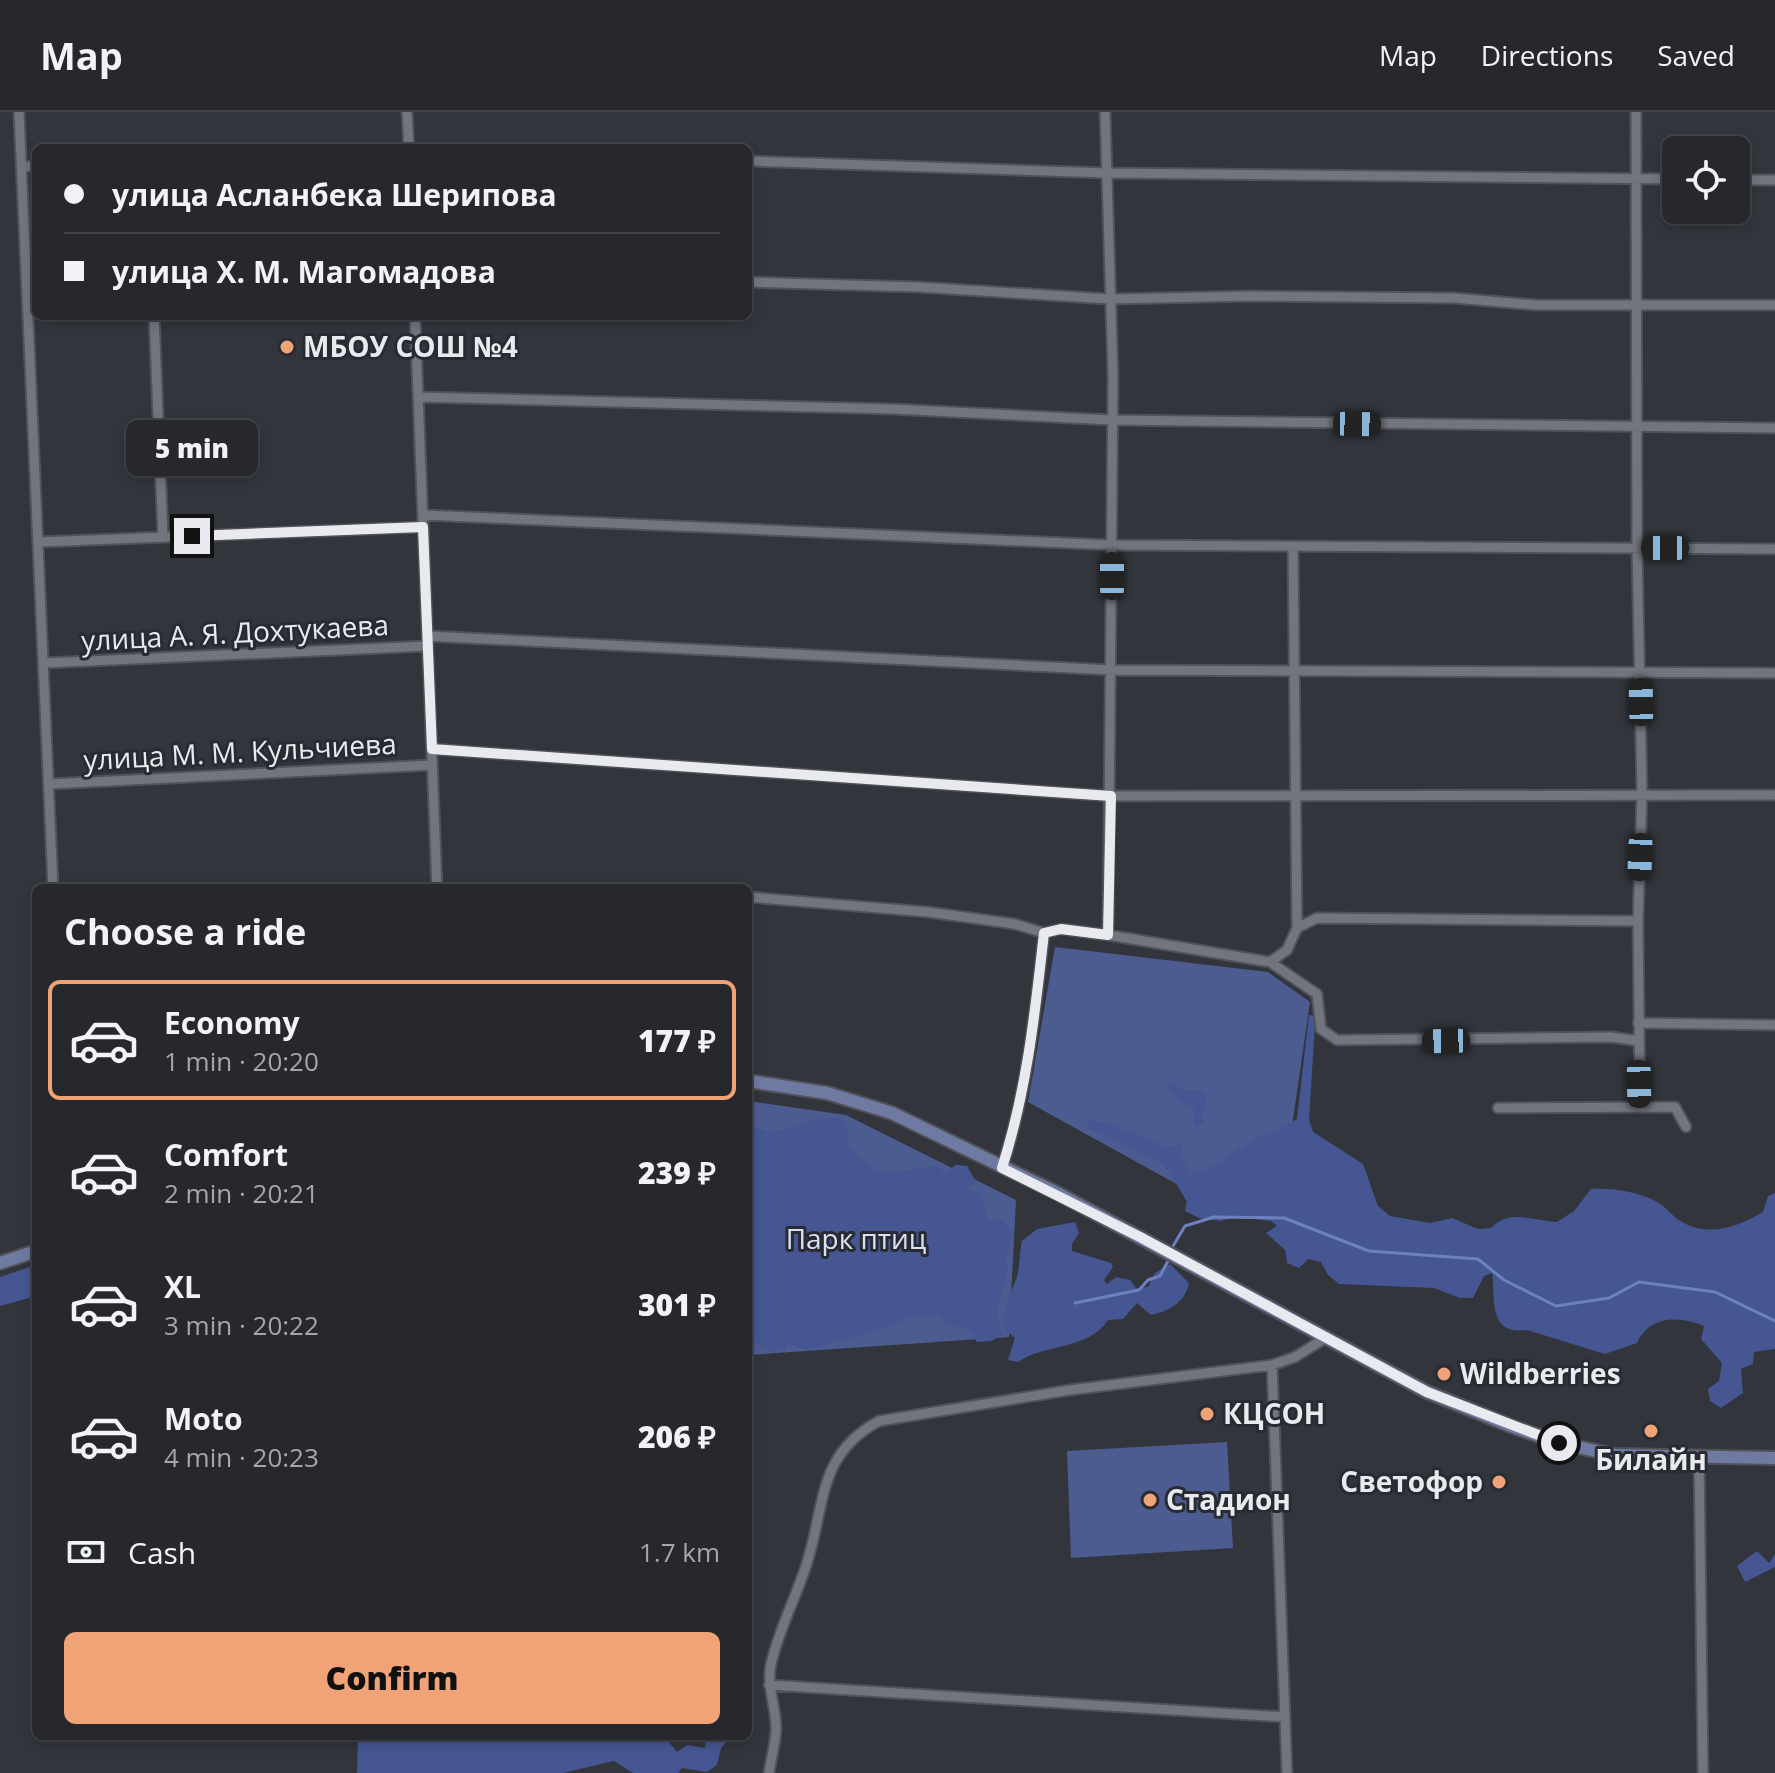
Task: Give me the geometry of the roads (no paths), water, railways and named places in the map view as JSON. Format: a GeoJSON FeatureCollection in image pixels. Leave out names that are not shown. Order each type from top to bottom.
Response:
{"type":"FeatureCollection","features":[{"type":"Feature","properties":{"kind":"main road"},"geometry":{"type":"LineString","coordinates":[[752,1082],[854,1099],[892,1113],[1195,1266],[1427,1392],[1559,1443],[1615,1455],[1775,1458]]}},
{"type":"Feature","properties":{"kind":"main road"},"geometry":{"type":"LineString","coordinates":[[0,1263],[32,1252]]}},
{"type":"Feature","properties":{"kind":"street"},"geometry":{"type":"LineString","coordinates":[[19,112],[53,884]]}},
{"type":"Feature","properties":{"kind":"street"},"geometry":{"type":"LineString","coordinates":[[407,112],[409,144]]}},
{"type":"Feature","properties":{"kind":"street"},"geometry":{"type":"LineString","coordinates":[[1105,112],[1112,420],[1108,935]]}},
{"type":"Feature","properties":{"kind":"street"},"geometry":{"type":"LineString","coordinates":[[1636,112],[1637,548],[1642,793],[1638,921],[1640,1106]]}},
{"type":"Feature","properties":{"kind":"street"},"geometry":{"type":"LineString","coordinates":[[752,161],[1107,173],[1662,179]]}},
{"type":"Feature","properties":{"kind":"street"},"geometry":{"type":"LineString","coordinates":[[22,167],[32,166]]}},
{"type":"Feature","properties":{"kind":"street"},"geometry":{"type":"LineString","coordinates":[[1750,180],[1775,180]]}},
{"type":"Feature","properties":{"kind":"street"},"geometry":{"type":"LineString","coordinates":[[752,282],[918,287],[1110,299],[1251,296],[1775,305]]}},
{"type":"Feature","properties":{"kind":"street"},"geometry":{"type":"LineString","coordinates":[[154,320],[163,537]]}},
{"type":"Feature","properties":{"kind":"street"},"geometry":{"type":"LineString","coordinates":[[415,320],[437,884]]}},
{"type":"Feature","properties":{"kind":"street"},"geometry":{"type":"LineString","coordinates":[[418,397],[893,409],[1112,420],[1775,428]]}},
{"type":"Feature","properties":{"kind":"street"},"geometry":{"type":"LineString","coordinates":[[423,515],[1112,545],[1775,549]]}},
{"type":"Feature","properties":{"kind":"street"},"geometry":{"type":"LineString","coordinates":[[39,542],[423,527]]}},
{"type":"Feature","properties":{"kind":"street"},"geometry":{"type":"LineString","coordinates":[[1270,962],[1287,950],[1297,928],[1298,794],[1293,546]]}},
{"type":"Feature","properties":{"kind":"street","name":"улица А. Я. Дохтукаева"},"geometry":{"type":"LineString","coordinates":[[44,663],[428,641],[1112,670],[1775,673]]}},
{"type":"Feature","properties":{"kind":"street"},"geometry":{"type":"LineString","coordinates":[[432,749],[1111,796],[1775,795]]}},
{"type":"Feature","properties":{"kind":"street","name":"улица М. М. Кульчиева"},"geometry":{"type":"LineString","coordinates":[[50,784],[432,765]]}},
{"type":"Feature","properties":{"kind":"street"},"geometry":{"type":"LineString","coordinates":[[752,897],[928,912],[1015,924],[1044,933],[1061,929],[1108,935],[1270,962],[1317,994],[1321,1029],[1337,1040],[1611,1037],[1639,1041]]}},
{"type":"Feature","properties":{"kind":"street"},"geometry":{"type":"LineString","coordinates":[[1297,928],[1317,918],[1638,921]]}},
{"type":"Feature","properties":{"kind":"street"},"geometry":{"type":"LineString","coordinates":[[1002,1168],[1018,1120],[1031,1055],[1044,933]]}},
{"type":"Feature","properties":{"kind":"street"},"geometry":{"type":"LineString","coordinates":[[1638,1023],[1775,1025]]}},
{"type":"Feature","properties":{"kind":"street"},"geometry":{"type":"LineString","coordinates":[[1498,1108],[1675,1107],[1686,1127]]}},
{"type":"Feature","properties":{"kind":"street"},"geometry":{"type":"LineString","coordinates":[[769,1773],[776,1729],[769,1685],[771,1664],[807,1564],[821,1497],[838,1453],[855,1434],[879,1421],[924,1413],[1070,1390],[1272,1365],[1295,1357],[1327,1337]]}},
{"type":"Feature","properties":{"kind":"street"},"geometry":{"type":"LineString","coordinates":[[1272,1365],[1287,1773]]}},
{"type":"Feature","properties":{"kind":"street"},"geometry":{"type":"LineString","coordinates":[[1699,1456],[1703,1773]]}},
{"type":"Feature","properties":{"kind":"street"},"geometry":{"type":"LineString","coordinates":[[769,1685],[1285,1717]]}},
{"type":"Feature","properties":{"kind":"waterway"},"geometry":{"type":"LineString","coordinates":[[1173,1246],[1185,1226],[1214,1217],[1284,1218],[1369,1251],[1478,1259],[1504,1280],[1556,1306],[1609,1298],[1639,1282],[1715,1292],[1775,1321]]}},
{"type":"Feature","properties":{"kind":"waterway"},"geometry":{"type":"LineString","coordinates":[[1075,1303],[1139,1290],[1148,1280],[1160,1276],[1168,1261]]}},
{"type":"Feature","properties":{"kind":"place","name":"МБОУ СОШ №4"},"geometry":{"type":"Point","coordinates":[287,347]}},
{"type":"Feature","properties":{"kind":"place","name":"Wildberries"},"geometry":{"type":"Point","coordinates":[1444,1374]}},
{"type":"Feature","properties":{"kind":"place","name":"КЦСОН"},"geometry":{"type":"Point","coordinates":[1207,1414]}},
{"type":"Feature","properties":{"kind":"place","name":"Билайн"},"geometry":{"type":"Point","coordinates":[1651,1431]}},
{"type":"Feature","properties":{"kind":"place","name":"Светофор"},"geometry":{"type":"Point","coordinates":[1499,1482]}},
{"type":"Feature","properties":{"kind":"place","name":"Стадион"},"geometry":{"type":"Point","coordinates":[1150,1500]}},
{"type":"Feature","properties":{"kind":"park label","name":"Парк птиц"},"geometry":{"type":"Point","coordinates":[856,1239]}}]}
